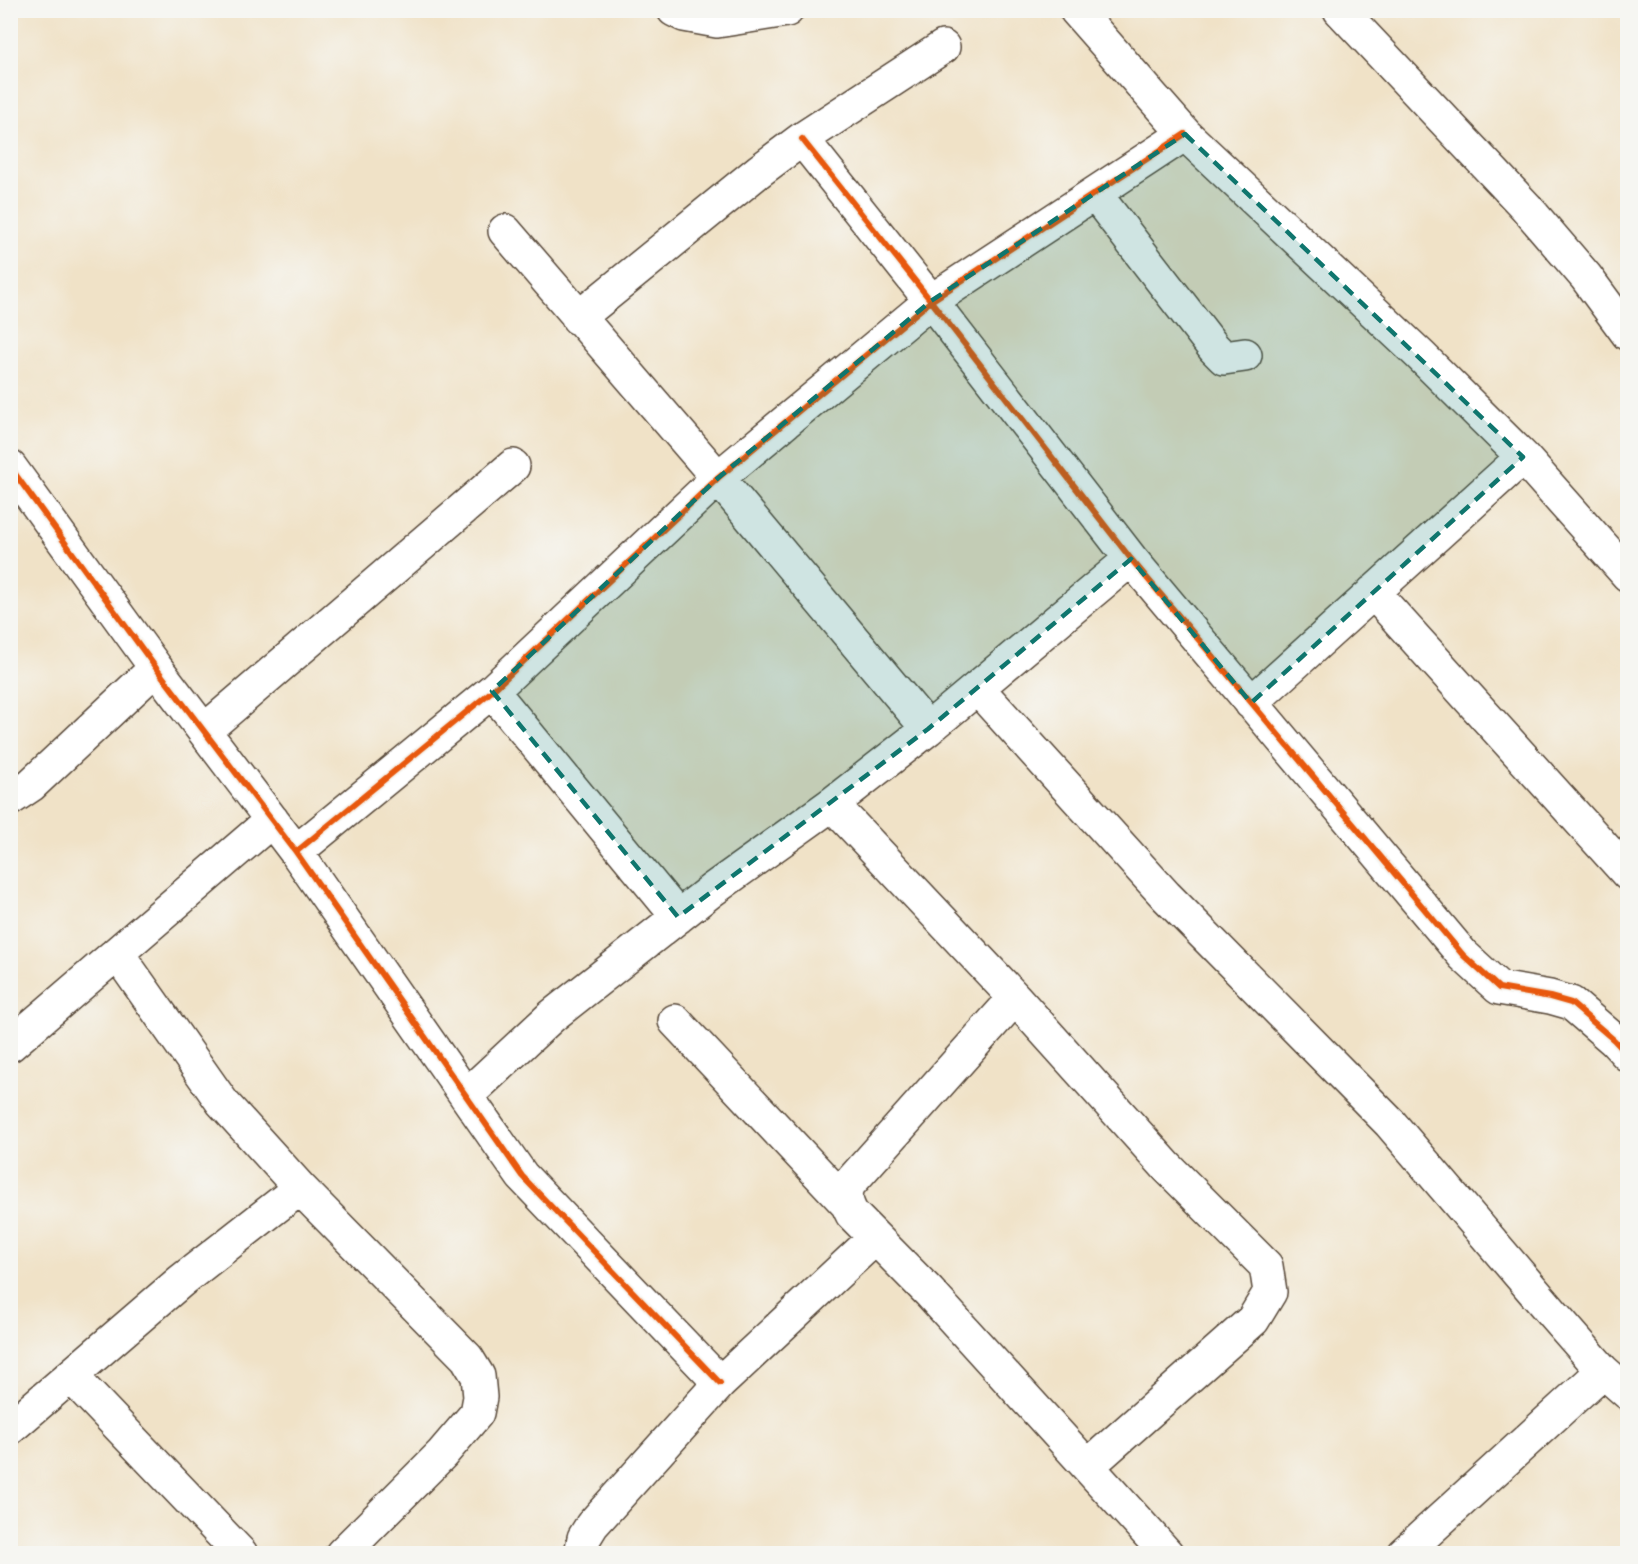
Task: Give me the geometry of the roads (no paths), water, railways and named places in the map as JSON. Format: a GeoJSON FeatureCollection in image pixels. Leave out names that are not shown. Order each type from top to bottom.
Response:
{"type":"FeatureCollection","features":[{"type":"Feature","properties":{"kind":"street"},"geometry":{"type":"LineString","coordinates":[[674,10],[684,15],[717,21],[787,10]]}},
{"type":"Feature","properties":{"kind":"street"},"geometry":{"type":"LineString","coordinates":[[1076,10],[1185,134],[1420,356],[1523,457],[1628,575]]}},
{"type":"Feature","properties":{"kind":"street"},"geometry":{"type":"LineString","coordinates":[[1340,10],[1526,207],[1586,277],[1628,334]]}},
{"type":"Feature","properties":{"kind":"street"},"geometry":{"type":"LineString","coordinates":[[578,318],[759,171],[802,139],[943,47]]}},
{"type":"Feature","properties":{"kind":"street"},"geometry":{"type":"LineString","coordinates":[[296,852],[492,691],[718,478],[932,301],[1185,134]]}},
{"type":"Feature","properties":{"kind":"street"},"geometry":{"type":"LineString","coordinates":[[802,139],[932,301],[1131,559],[1463,955],[1499,988],[1571,1003],[1628,1055]]}},
{"type":"Feature","properties":{"kind":"street"},"geometry":{"type":"LineString","coordinates":[[1095,194],[1214,348],[1224,358],[1245,355]]}},
{"type":"Feature","properties":{"kind":"street"},"geometry":{"type":"LineString","coordinates":[[505,231],[718,478],[928,729]]}},
{"type":"Feature","properties":{"kind":"street"},"geometry":{"type":"LineString","coordinates":[[1251,703],[1523,457]]}},
{"type":"Feature","properties":{"kind":"street"},"geometry":{"type":"LineString","coordinates":[[204,730],[513,466]]}},
{"type":"Feature","properties":{"kind":"street"},"geometry":{"type":"LineString","coordinates":[[17,487],[296,852],[522,1176],[720,1383]]}},
{"type":"Feature","properties":{"kind":"street"},"geometry":{"type":"LineString","coordinates":[[466,1096],[552,1016],[712,890],[832,804],[928,729],[1131,559]]}},
{"type":"Feature","properties":{"kind":"street"},"geometry":{"type":"LineString","coordinates":[[1373,592],[1628,874]]}},
{"type":"Feature","properties":{"kind":"street"},"geometry":{"type":"LineString","coordinates":[[10,799],[31,785],[156,668]]}},
{"type":"Feature","properties":{"kind":"street"},"geometry":{"type":"LineString","coordinates":[[977,688],[1166,896],[1390,1123],[1517,1274],[1603,1371],[1628,1393]]}},
{"type":"Feature","properties":{"kind":"street"},"geometry":{"type":"LineString","coordinates":[[492,691],[678,917]]}},
{"type":"Feature","properties":{"kind":"street"},"geometry":{"type":"LineString","coordinates":[[832,804],[1015,998],[1167,1167],[1266,1266],[1270,1292],[1253,1320],[1088,1466]]}},
{"type":"Feature","properties":{"kind":"street"},"geometry":{"type":"LineString","coordinates":[[10,1045],[272,820]]}},
{"type":"Feature","properties":{"kind":"street"},"geometry":{"type":"LineString","coordinates":[[117,953],[222,1102],[300,1188],[466,1358],[478,1376],[480,1397],[477,1413],[442,1454],[342,1554]]}},
{"type":"Feature","properties":{"kind":"street"},"geometry":{"type":"LineString","coordinates":[[846,1203],[849,1184],[1015,998]]}},
{"type":"Feature","properties":{"kind":"street"},"geometry":{"type":"LineString","coordinates":[[675,1022],[846,1203],[852,1214],[929,1292],[1167,1554]]}},
{"type":"Feature","properties":{"kind":"street"},"geometry":{"type":"LineString","coordinates":[[10,1428],[181,1281],[300,1188]]}},
{"type":"Feature","properties":{"kind":"street"},"geometry":{"type":"LineString","coordinates":[[581,1554],[584,1538],[592,1525],[720,1383],[875,1238]]}},
{"type":"Feature","properties":{"kind":"street"},"geometry":{"type":"LineString","coordinates":[[1403,1554],[1603,1371]]}},
{"type":"Feature","properties":{"kind":"street"},"geometry":{"type":"LineString","coordinates":[[70,1376],[241,1554]]}}]}
